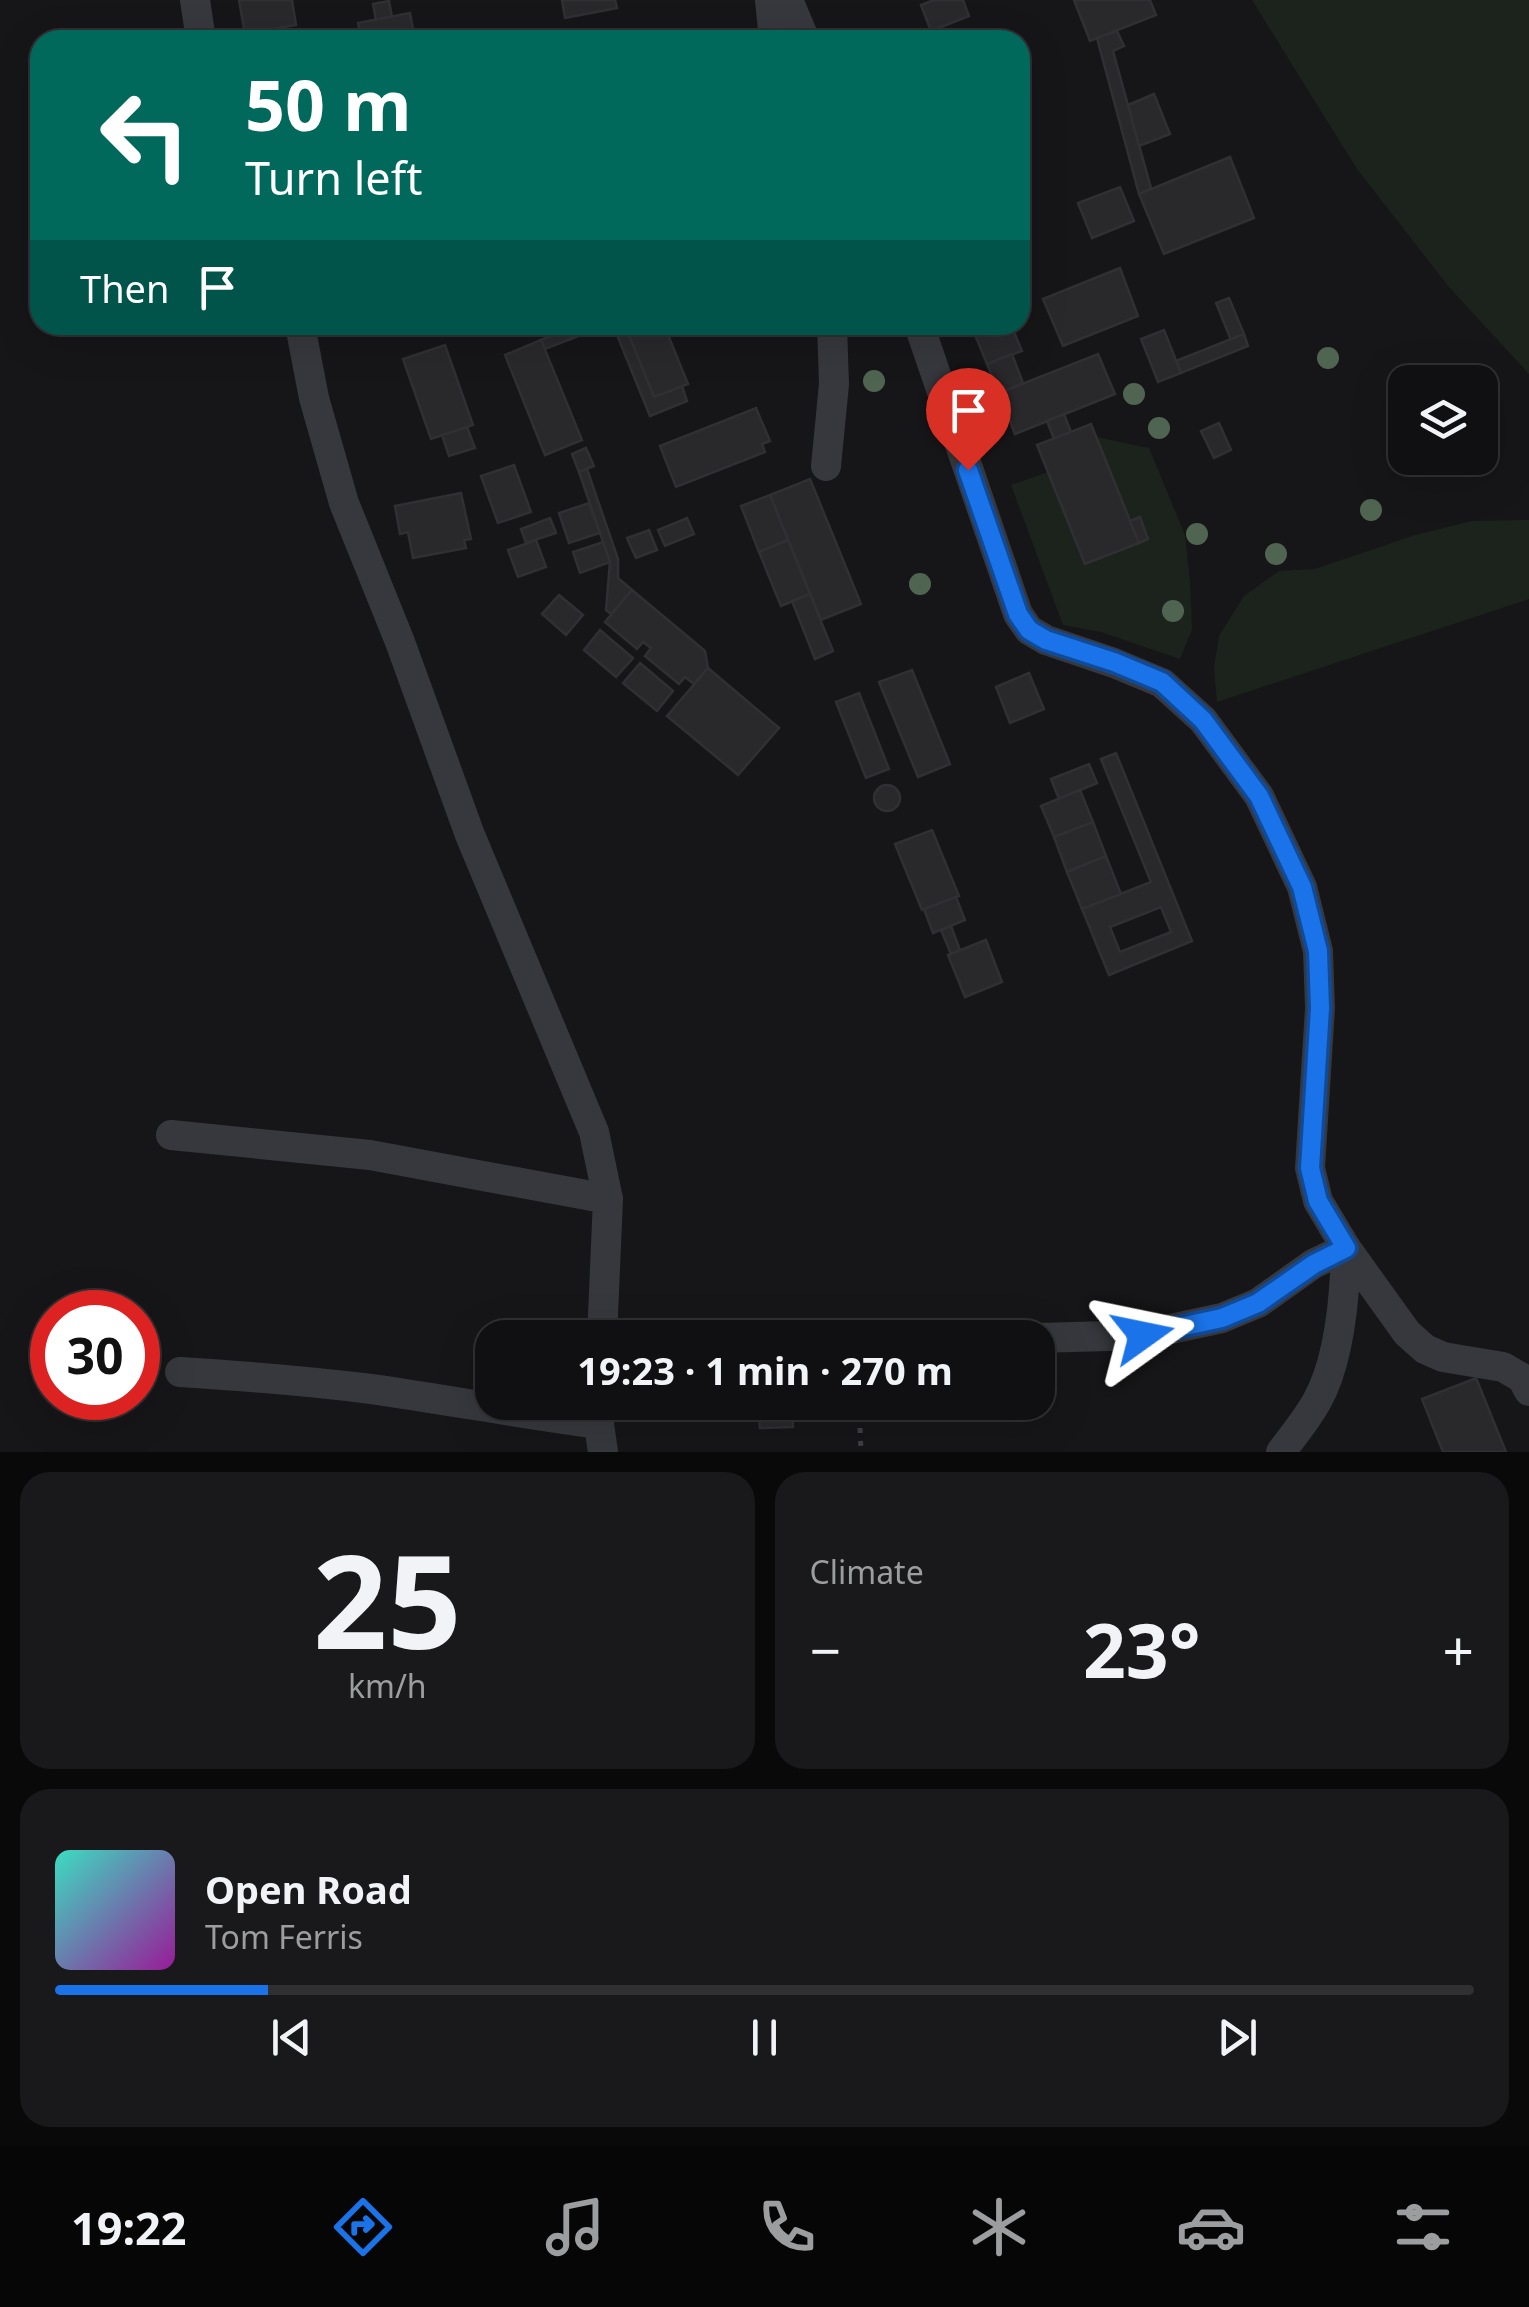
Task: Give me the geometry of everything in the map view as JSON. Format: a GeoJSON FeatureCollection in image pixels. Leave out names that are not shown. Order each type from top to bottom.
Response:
{"type":"FeatureCollection","features":[{"type":"Feature","properties":{"kind":"street"},"geometry":{"type":"LineString","coordinates":[[194,0],[199,30]]}},
{"type":"Feature","properties":{"kind":"street"},"geometry":{"type":"LineString","coordinates":[[770,0],[773,30]]}},
{"type":"Feature","properties":{"kind":"street"},"geometry":{"type":"LineString","coordinates":[[788,0],[801,30]]}},
{"type":"Feature","properties":{"kind":"street"},"geometry":{"type":"LineString","coordinates":[[302,335],[314,398],[344,503],[400,642],[470,835],[594,1132],[608,1198],[603,1320]]}},
{"type":"Feature","properties":{"kind":"street"},"geometry":{"type":"LineString","coordinates":[[826,466],[834,384],[832,335]]}},
{"type":"Feature","properties":{"kind":"street"},"geometry":{"type":"LineString","coordinates":[[922,335],[1018,614],[1029,630],[1046,640],[1162,682],[1203,720],[1259,796],[1302,887],[1318,951],[1320,1008],[1310,1168],[1318,1201],[1346,1248],[1407,1333],[1425,1350],[1502,1367],[1522,1378],[1529,1390]]}},
{"type":"Feature","properties":{"kind":"street"},"geometry":{"type":"LineString","coordinates":[[170,1135],[370,1155],[608,1198]]}},
{"type":"Feature","properties":{"kind":"street"},"geometry":{"type":"LineString","coordinates":[[1055,1338],[1143,1335],[1222,1318],[1258,1303],[1314,1264],[1346,1248]]}},
{"type":"Feature","properties":{"kind":"street"},"geometry":{"type":"LineString","coordinates":[[1280,1452],[1319,1399],[1327,1377],[1338,1333],[1346,1248]]}},
{"type":"Feature","properties":{"kind":"street"},"geometry":{"type":"LineString","coordinates":[[180,1372],[356,1387],[601,1426]]}},
{"type":"Feature","properties":{"kind":"path"},"geometry":{"type":"LineString","coordinates":[[859,1420],[860,1452]]}},
{"type":"Feature","properties":{"kind":"shaded area"},"geometry":{"type":"Polygon","coordinates":[[[1252,0],[1529,0],[1529,374],[1449,287],[1357,169],[1252,0]]]}},
{"type":"Feature","properties":{"kind":"shaded area"},"geometry":{"type":"Polygon","coordinates":[[[1096,437],[1149,448],[1185,535],[1192,629],[1180,659],[1101,632],[1063,625],[1011,485],[1048,472],[1085,564],[1148,539],[1140,517],[1130,521],[1096,437]]]}},
{"type":"Feature","properties":{"kind":"shaded area"},"geometry":{"type":"Polygon","coordinates":[[[1529,520],[1529,599],[1217,702],[1214,668],[1219,636],[1244,596],[1279,571],[1315,569],[1415,535],[1472,521],[1529,520]]]}},
{"type":"Feature","properties":{"kind":"building"},"geometry":{"type":"Polygon","coordinates":[[[239,0],[292,0],[296,25],[244,30],[239,0]]]}},
{"type":"Feature","properties":{"kind":"building"},"geometry":{"type":"Polygon","coordinates":[[[562,0],[615,0],[617,8],[565,18],[562,0]]]}},
{"type":"Feature","properties":{"kind":"building"},"geometry":{"type":"Polygon","coordinates":[[[934,0],[963,0],[969,16],[931,30],[921,5],[934,0]]]}},
{"type":"Feature","properties":{"kind":"building"},"geometry":{"type":"Polygon","coordinates":[[[1074,0],[1150,0],[1156,15],[1090,41],[1074,0]]]}},
{"type":"Feature","properties":{"kind":"building"},"geometry":{"type":"Polygon","coordinates":[[[389,1],[392,17],[376,20],[373,4],[389,1]]]}},
{"type":"Feature","properties":{"kind":"building"},"geometry":{"type":"Polygon","coordinates":[[[410,13],[413,30],[359,30],[358,23],[410,13]]]}},
{"type":"Feature","properties":{"kind":"building"},"geometry":{"type":"Polygon","coordinates":[[[1117,31],[1124,46],[1113,51],[1151,188],[1139,194],[1097,38],[1117,31]]]}},
{"type":"Feature","properties":{"kind":"building"},"geometry":{"type":"Polygon","coordinates":[[[1154,94],[1170,134],[1139,146],[1128,105],[1154,94]]]}},
{"type":"Feature","properties":{"kind":"building"},"geometry":{"type":"Polygon","coordinates":[[[1230,157],[1254,218],[1164,254],[1139,194],[1230,157]]]}},
{"type":"Feature","properties":{"kind":"building"},"geometry":{"type":"Polygon","coordinates":[[[1120,187],[1134,221],[1092,238],[1078,203],[1120,187]]]}},
{"type":"Feature","properties":{"kind":"building"},"geometry":{"type":"Polygon","coordinates":[[[1120,268],[1138,316],[1063,346],[1043,299],[1120,268]]]}},
{"type":"Feature","properties":{"kind":"building"},"geometry":{"type":"Polygon","coordinates":[[[1229,298],[1244,334],[1231,340],[1216,303],[1229,298]]]}},
{"type":"Feature","properties":{"kind":"building"},"geometry":{"type":"Polygon","coordinates":[[[1164,330],[1181,373],[1158,382],[1141,339],[1164,330]]]}},
{"type":"Feature","properties":{"kind":"building"},"geometry":{"type":"Polygon","coordinates":[[[1244,334],[1248,346],[1181,373],[1176,361],[1244,334]]]}},
{"type":"Feature","properties":{"kind":"building"},"geometry":{"type":"Polygon","coordinates":[[[554,335],[581,335],[545,349],[541,340],[554,335]]]}},
{"type":"Feature","properties":{"kind":"building"},"geometry":{"type":"Polygon","coordinates":[[[617,335],[629,335],[654,397],[682,386],[687,401],[650,416],[617,335]]]}},
{"type":"Feature","properties":{"kind":"building"},"geometry":{"type":"Polygon","coordinates":[[[629,335],[668,335],[688,384],[654,397],[629,335]]]}},
{"type":"Feature","properties":{"kind":"building"},"geometry":{"type":"Polygon","coordinates":[[[975,335],[1015,335],[1022,351],[987,364],[975,335]]]}},
{"type":"Feature","properties":{"kind":"building"},"geometry":{"type":"Polygon","coordinates":[[[541,340],[582,440],[545,455],[505,355],[541,340]]]}},
{"type":"Feature","properties":{"kind":"building"},"geometry":{"type":"Polygon","coordinates":[[[445,345],[473,425],[431,439],[403,359],[445,345]]]}},
{"type":"Feature","properties":{"kind":"building"},"geometry":{"type":"Polygon","coordinates":[[[1012,354],[1023,383],[999,393],[987,364],[1012,354]]]}},
{"type":"Feature","properties":{"kind":"building"},"geometry":{"type":"Polygon","coordinates":[[[1098,354],[1115,394],[1015,434],[999,393],[1098,354]]]}},
{"type":"Feature","properties":{"kind":"building"},"geometry":{"type":"Polygon","coordinates":[[[756,408],[770,441],[762,444],[765,452],[676,487],[660,446],[756,408]]]}},
{"type":"Feature","properties":{"kind":"building"},"geometry":{"type":"Polygon","coordinates":[[[1064,414],[1071,432],[1054,439],[1047,421],[1064,414]]]}},
{"type":"Feature","properties":{"kind":"building"},"geometry":{"type":"Polygon","coordinates":[[[1219,423],[1231,450],[1214,458],[1201,431],[1219,423]]]}},
{"type":"Feature","properties":{"kind":"building"},"geometry":{"type":"Polygon","coordinates":[[[1091,424],[1139,543],[1085,564],[1037,445],[1091,424]]]}},
{"type":"Feature","properties":{"kind":"building"},"geometry":{"type":"Polygon","coordinates":[[[467,427],[475,448],[449,456],[442,435],[467,427]]]}},
{"type":"Feature","properties":{"kind":"building"},"geometry":{"type":"Polygon","coordinates":[[[586,448],[594,466],[579,472],[572,454],[586,448]]]}},
{"type":"Feature","properties":{"kind":"building"},"geometry":{"type":"Polygon","coordinates":[[[514,465],[531,512],[498,523],[481,476],[514,465]]]}},
{"type":"Feature","properties":{"kind":"building"},"geometry":{"type":"Polygon","coordinates":[[[587,469],[618,559],[618,578],[632,590],[611,614],[606,610],[610,562],[579,472],[587,469]]]}},
{"type":"Feature","properties":{"kind":"building"},"geometry":{"type":"Polygon","coordinates":[[[810,479],[861,604],[821,620],[770,495],[810,479]]]}},
{"type":"Feature","properties":{"kind":"building"},"geometry":{"type":"Polygon","coordinates":[[[461,493],[471,539],[464,540],[466,548],[413,558],[408,532],[400,534],[395,506],[461,493]]]}},
{"type":"Feature","properties":{"kind":"building"},"geometry":{"type":"Polygon","coordinates":[[[770,495],[788,540],[759,552],[741,506],[770,495]]]}},
{"type":"Feature","properties":{"kind":"building"},"geometry":{"type":"Polygon","coordinates":[[[589,503],[600,533],[569,543],[559,513],[589,503]]]}},
{"type":"Feature","properties":{"kind":"building"},"geometry":{"type":"Polygon","coordinates":[[[1140,517],[1148,539],[1139,543],[1130,521],[1140,517]]]}},
{"type":"Feature","properties":{"kind":"building"},"geometry":{"type":"Polygon","coordinates":[[[550,518],[556,533],[526,543],[521,529],[550,518]]]}},
{"type":"Feature","properties":{"kind":"building"},"geometry":{"type":"Polygon","coordinates":[[[687,518],[694,534],[665,546],[658,530],[687,518]]]}},
{"type":"Feature","properties":{"kind":"building"},"geometry":{"type":"Polygon","coordinates":[[[649,530],[657,550],[636,558],[627,538],[649,530]]]}},
{"type":"Feature","properties":{"kind":"building"},"geometry":{"type":"Polygon","coordinates":[[[536,540],[546,567],[518,577],[508,550],[536,540]]]}},
{"type":"Feature","properties":{"kind":"building"},"geometry":{"type":"Polygon","coordinates":[[[788,540],[810,594],[781,606],[759,552],[788,540]]]}},
{"type":"Feature","properties":{"kind":"building"},"geometry":{"type":"Polygon","coordinates":[[[603,542],[610,562],[580,573],[573,552],[603,542]]]}},
{"type":"Feature","properties":{"kind":"building"},"geometry":{"type":"Polygon","coordinates":[[[632,590],[705,651],[708,668],[694,684],[685,677],[679,684],[645,656],[651,648],[643,642],[637,649],[605,622],[632,590]]]}},
{"type":"Feature","properties":{"kind":"building"},"geometry":{"type":"Polygon","coordinates":[[[810,594],[833,651],[815,659],[792,601],[810,594]]]}},
{"type":"Feature","properties":{"kind":"building"},"geometry":{"type":"Polygon","coordinates":[[[559,595],[583,615],[566,635],[542,614],[559,595]]]}},
{"type":"Feature","properties":{"kind":"building"},"geometry":{"type":"Polygon","coordinates":[[[600,630],[633,658],[616,677],[584,650],[600,630]]]}},
{"type":"Feature","properties":{"kind":"building"},"geometry":{"type":"Polygon","coordinates":[[[640,663],[673,691],[657,711],[623,683],[640,663]]]}},
{"type":"Feature","properties":{"kind":"building"},"geometry":{"type":"Polygon","coordinates":[[[708,668],[779,728],[738,775],[667,716],[708,668]]]}},
{"type":"Feature","properties":{"kind":"building"},"geometry":{"type":"Polygon","coordinates":[[[912,670],[950,764],[918,777],[879,682],[912,670]]]}},
{"type":"Feature","properties":{"kind":"building"},"geometry":{"type":"Polygon","coordinates":[[[1029,673],[1044,709],[1010,723],[996,687],[1029,673]]]}},
{"type":"Feature","properties":{"kind":"building"},"geometry":{"type":"Polygon","coordinates":[[[859,693],[889,769],[866,778],[836,702],[859,693]]]}},
{"type":"Feature","properties":{"kind":"building"},"geometry":{"type":"Polygon","coordinates":[[[1116,753],[1192,941],[1109,975],[1082,909],[1151,882],[1101,759],[1116,753]],[[1161,907],[1110,927],[1120,952],[1171,932],[1161,907]]]}},
{"type":"Feature","properties":{"kind":"building"},"geometry":{"type":"Polygon","coordinates":[[[1089,764],[1097,783],[1059,799],[1051,779],[1089,764]]]}},
{"type":"Feature","properties":{"kind":"building"},"geometry":{"type":"Polygon","coordinates":[[[887,785],[897,788],[897,808],[887,811],[877,808],[874,798],[877,788],[887,785]]]}},
{"type":"Feature","properties":{"kind":"building"},"geometry":{"type":"Polygon","coordinates":[[[1080,790],[1093,822],[1054,837],[1041,806],[1080,790]]]}},
{"type":"Feature","properties":{"kind":"building"},"geometry":{"type":"Polygon","coordinates":[[[1093,822],[1106,856],[1067,872],[1054,837],[1093,822]]]}},
{"type":"Feature","properties":{"kind":"building"},"geometry":{"type":"Polygon","coordinates":[[[932,830],[959,896],[922,910],[895,844],[932,830]]]}},
{"type":"Feature","properties":{"kind":"building"},"geometry":{"type":"Polygon","coordinates":[[[1106,856],[1121,894],[1082,909],[1067,872],[1106,856]]]}},
{"type":"Feature","properties":{"kind":"building"},"geometry":{"type":"Polygon","coordinates":[[[956,897],[965,920],[933,933],[924,909],[956,897]]]}},
{"type":"Feature","properties":{"kind":"building"},"geometry":{"type":"Polygon","coordinates":[[[951,926],[960,950],[951,954],[941,930],[951,926]]]}},
{"type":"Feature","properties":{"kind":"building"},"geometry":{"type":"Polygon","coordinates":[[[986,940],[1002,982],[965,997],[948,955],[986,940]]]}},
{"type":"Feature","properties":{"kind":"building"},"geometry":{"type":"Polygon","coordinates":[[[1476,1378],[1506,1452],[1443,1452],[1422,1399],[1476,1378]]]}},
{"type":"Feature","properties":{"kind":"building"},"geometry":{"type":"Polygon","coordinates":[[[759,1420],[793,1420],[793,1427],[760,1428],[759,1420]]]}},
{"type":"Feature","properties":{"kind":"route"},"geometry":{"type":"LineString","coordinates":[[968,470],[1018,614],[1029,630],[1046,640],[1162,682],[1203,720],[1259,796],[1302,887],[1318,951],[1320,1008],[1310,1168],[1318,1201],[1346,1248],[1291,1278],[1258,1303],[1222,1318],[1143,1335]]}}]}
